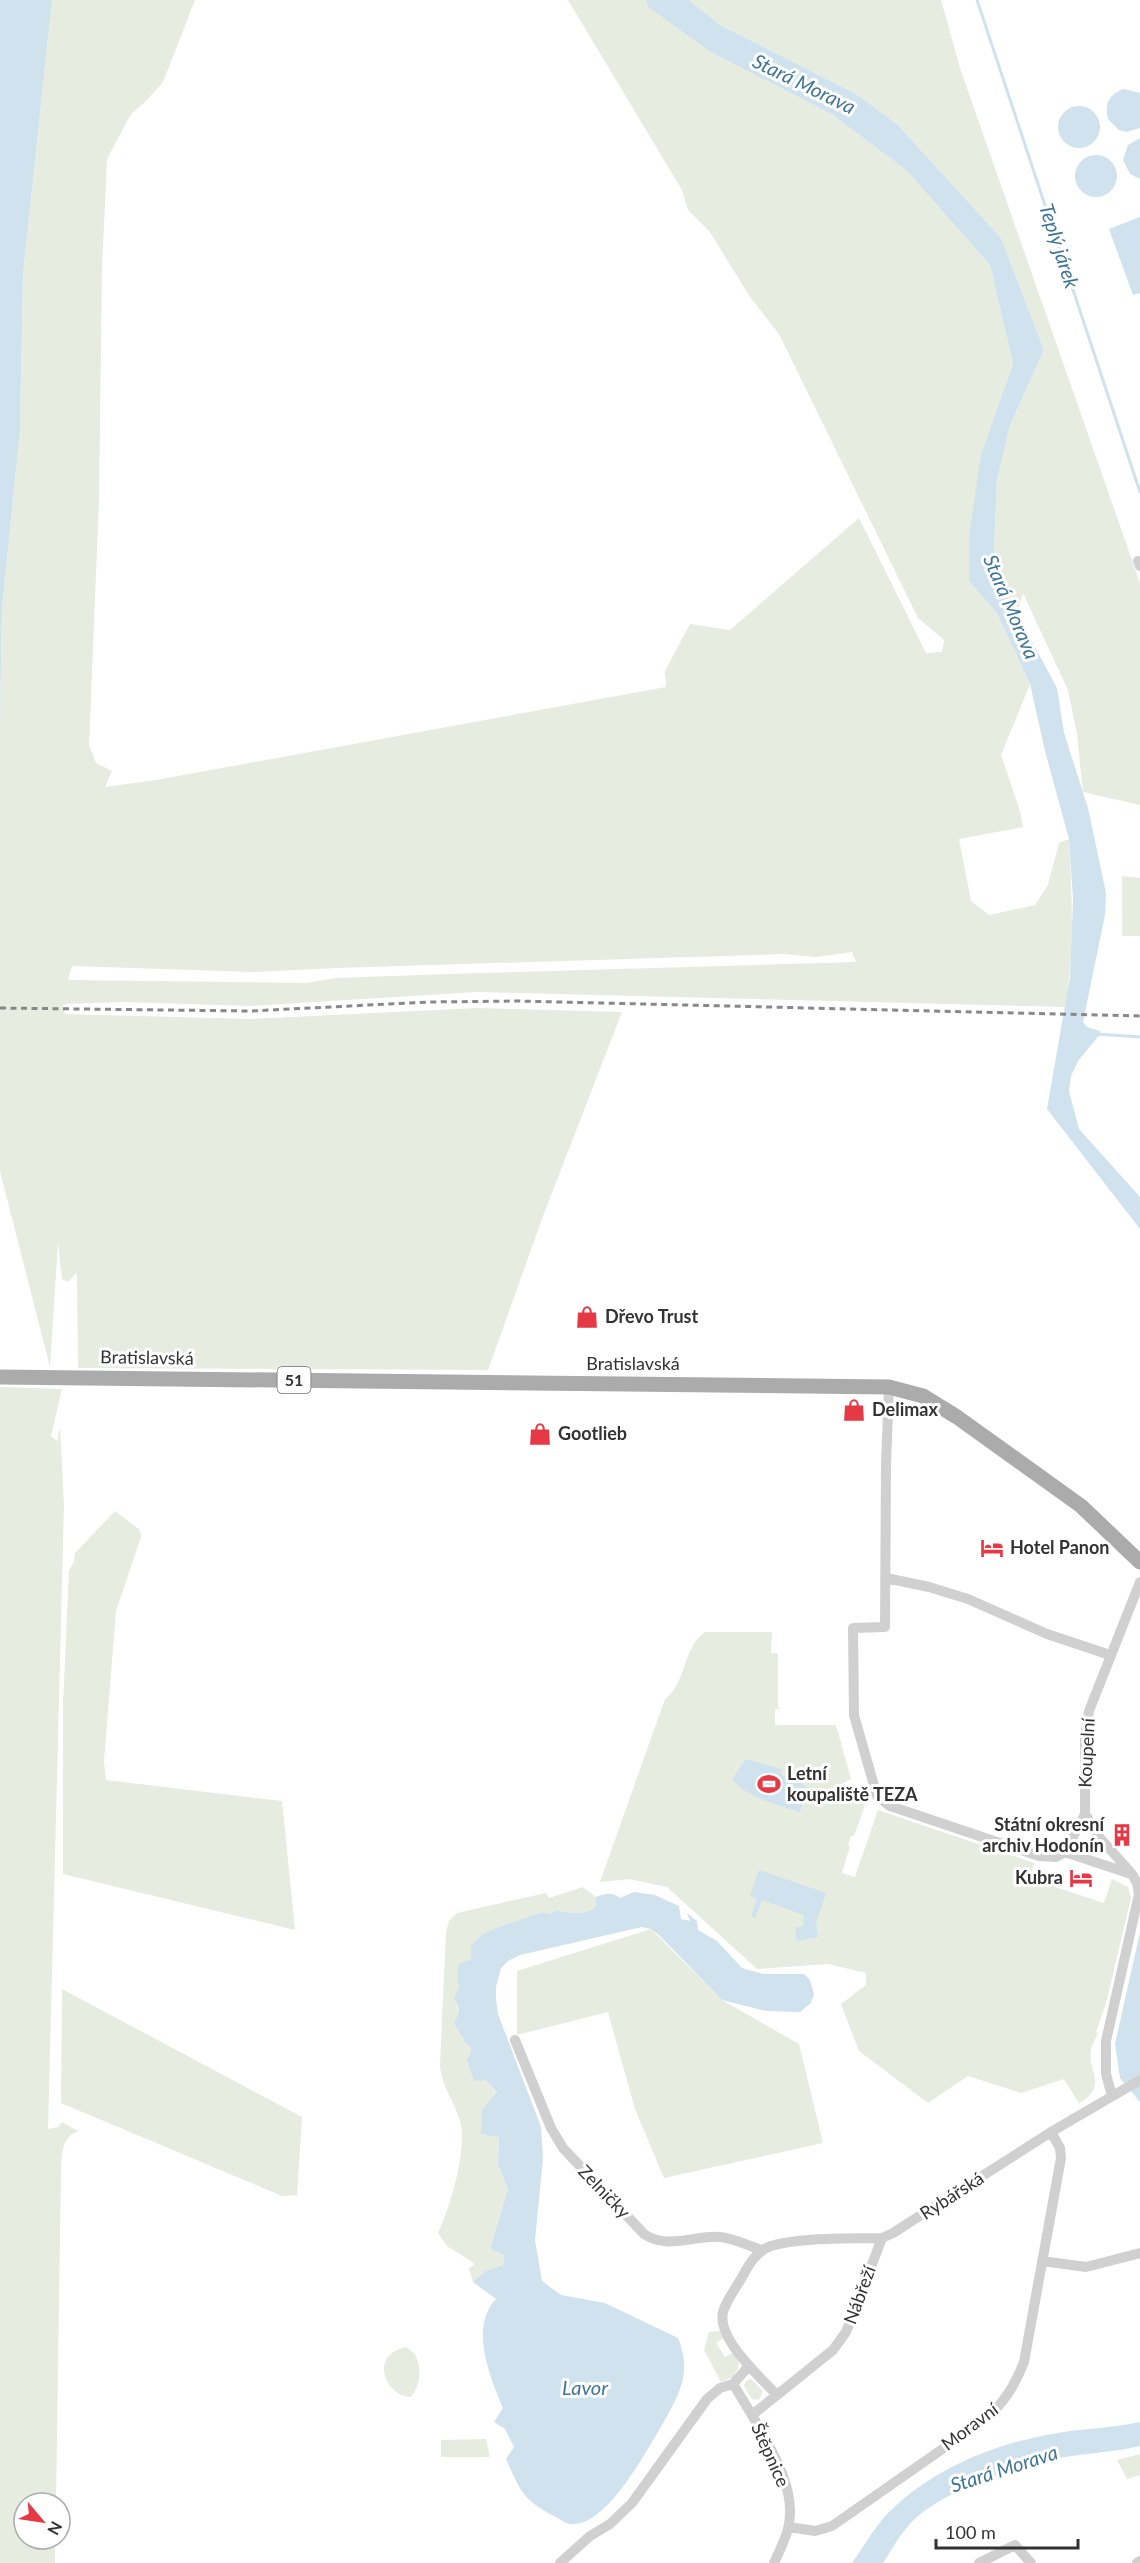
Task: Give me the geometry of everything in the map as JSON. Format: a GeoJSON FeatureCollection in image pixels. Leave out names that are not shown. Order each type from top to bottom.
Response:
{"type":"FeatureCollection","features":[{"type":"Feature","properties":{"kind":"main road","name":"Bratislavská"},"geometry":{"type":"LineString","coordinates":[[0,1377],[889,1387],[923,1396],[957,1417],[1081,1506],[1140,1562]]}},
{"type":"Feature","properties":{"kind":"street"},"geometry":{"type":"LineString","coordinates":[[889,1387],[885,1627],[853,1628],[854,1715],[877,1796],[890,1806],[1040,1857],[1056,1857],[1065,1852],[1085,1814]]}},
{"type":"Feature","properties":{"kind":"street"},"geometry":{"type":"LineString","coordinates":[[886,1578],[929,1587],[968,1599],[1047,1634],[1110,1655]]}},
{"type":"Feature","properties":{"kind":"street","name":"Koupelní"},"geometry":{"type":"LineString","coordinates":[[1132,1874],[1100,1838],[1085,1814],[1086,1723],[1110,1655],[1140,1582]]}},
{"type":"Feature","properties":{"kind":"street"},"geometry":{"type":"LineString","coordinates":[[1065,1852],[1132,1874],[1137,1883],[1139,1894],[1106,2041],[1106,2074],[1112,2096]]}},
{"type":"Feature","properties":{"kind":"street","name":"Zelničky"},"geometry":{"type":"LineString","coordinates":[[515,2040],[551,2128],[563,2148],[644,2234],[656,2241],[667,2242],[720,2237],[762,2250]]}},
{"type":"Feature","properties":{"kind":"street","name":"Rybářská"},"geometry":{"type":"LineString","coordinates":[[762,2250],[793,2242],[882,2238],[1051,2132],[1140,2080]]}},
{"type":"Feature","properties":{"kind":"street","name":"Moravní"},"geometry":{"type":"LineString","coordinates":[[789,2527],[815,2531],[832,2526],[1002,2405],[1014,2387],[1024,2362],[1061,2158],[1060,2148],[1051,2132]]}},
{"type":"Feature","properties":{"kind":"street","name":"Nábřeží"},"geometry":{"type":"LineString","coordinates":[[752,2415],[833,2350],[846,2332],[882,2238]]}},
{"type":"Feature","properties":{"kind":"street"},"geometry":{"type":"LineString","coordinates":[[762,2250],[744,2274],[724,2310],[722,2321],[732,2343],[749,2366],[777,2395]]}},
{"type":"Feature","properties":{"kind":"street"},"geometry":{"type":"LineString","coordinates":[[1042,2261],[1086,2267],[1140,2253]]}},
{"type":"Feature","properties":{"kind":"street"},"geometry":{"type":"LineString","coordinates":[[560,2563],[590,2536],[610,2524],[632,2503],[707,2399],[720,2388],[734,2384],[749,2366]]}},
{"type":"Feature","properties":{"kind":"street"},"geometry":{"type":"LineString","coordinates":[[734,2384],[752,2415]]}},
{"type":"Feature","properties":{"kind":"street","name":"Štěpnice"},"geometry":{"type":"LineString","coordinates":[[752,2415],[786,2484],[790,2513],[789,2527],[774,2563]]}},
{"type":"Feature","properties":{"kind":"street"},"geometry":{"type":"LineString","coordinates":[[979,2563],[1015,2545],[1031,2563]]}},
{"type":"Feature","properties":{"kind":"shaded area"},"geometry":{"type":"Polygon","coordinates":[[[52,0],[195,0],[163,82],[131,114],[107,159],[102,269],[99,500],[89,745],[96,763],[112,771],[105,787],[156,780],[666,687],[665,671],[690,624],[730,630],[859,518],[926,653],[942,652],[944,640],[918,618],[779,334],[750,297],[710,232],[688,210],[682,190],[568,0],[646,0],[648,7],[709,51],[833,115],[907,171],[990,265],[1013,364],[981,454],[969,581],[997,613],[1030,684],[1001,755],[1023,827],[959,839],[971,901],[989,915],[1035,905],[1048,885],[1059,843],[1069,839],[1071,944],[1065,1007],[477,992],[251,1006],[125,1002],[63,1004],[65,1014],[251,1019],[477,1008],[622,1012],[543,1216],[488,1370],[78,1368],[77,1272],[68,1282],[62,1279],[58,1242],[50,1367],[0,1171],[2,609],[20,430],[23,275],[52,0]],[[852,952],[816,957],[784,954],[252,972],[72,966],[68,980],[306,983],[336,978],[856,962],[852,952]]]}},
{"type":"Feature","properties":{"kind":"shaded area"},"geometry":{"type":"Polygon","coordinates":[[[689,0],[941,0],[960,68],[1140,583],[1140,805],[1083,792],[1077,734],[1068,690],[1023,593],[1017,613],[1002,586],[994,549],[997,480],[1010,425],[1044,350],[1001,238],[897,124],[856,94],[720,25],[689,0]]]}},
{"type":"Feature","properties":{"kind":"shaded area"},"geometry":{"type":"Polygon","coordinates":[[[1122,876],[1140,878],[1140,936],[1122,936],[1122,876]]]}},
{"type":"Feature","properties":{"kind":"shaded area"},"geometry":{"type":"Polygon","coordinates":[[[0,1387],[62,1389],[51,1436],[57,1441],[60,1427],[64,1505],[48,2129],[58,2127],[62,2122],[78,2131],[65,2142],[61,2164],[56,2491],[12,2491],[12,2551],[55,2551],[55,2563],[0,2563],[0,1387]]]}},
{"type":"Feature","properties":{"kind":"shaded area"},"geometry":{"type":"Polygon","coordinates":[[[115,1511],[140,1530],[141,1537],[116,1611],[104,1761],[106,1780],[282,1801],[295,1930],[63,1874],[63,1705],[69,1570],[74,1562],[75,1553],[115,1511]]]}},
{"type":"Feature","properties":{"kind":"shaded area"},"geometry":{"type":"Polygon","coordinates":[[[705,1632],[772,1632],[771,1653],[778,1653],[778,1707],[781,1708],[775,1709],[775,1725],[836,1725],[851,1779],[833,1788],[839,1800],[852,1794],[865,1805],[854,1836],[851,1836],[842,1873],[855,1877],[878,1810],[1034,1863],[1032,1871],[1050,1877],[1049,1885],[1104,1903],[1112,1879],[1128,1887],[1131,1898],[1106,2003],[1091,2049],[1095,2084],[1088,2097],[1079,2103],[1064,2079],[1021,2093],[968,2076],[928,2103],[859,2051],[841,2004],[866,1985],[866,1973],[828,1964],[757,1969],[667,1887],[629,1879],[600,1882],[665,1699],[677,1684],[692,1647],[705,1632]]]}},
{"type":"Feature","properties":{"kind":"shaded area"},"geometry":{"type":"Polygon","coordinates":[[[583,1887],[596,1897],[595,1908],[571,1913],[556,1910],[550,1914],[542,1912],[480,1936],[471,1945],[471,1960],[457,1978],[461,2037],[472,2049],[485,2080],[497,2093],[482,2134],[499,2136],[498,2165],[508,2189],[490,2249],[504,2255],[503,2265],[485,2271],[473,2282],[469,2268],[475,2264],[447,2246],[438,2233],[448,2209],[462,2146],[460,2121],[443,2081],[440,2065],[446,1932],[449,1921],[457,1913],[546,1893],[549,1898],[583,1887]]]}},
{"type":"Feature","properties":{"kind":"shaded area"},"geometry":{"type":"Polygon","coordinates":[[[651,1929],[722,2000],[799,2044],[823,2143],[664,2178],[635,2109],[608,2012],[517,2035],[517,1971],[651,1929]]]}},
{"type":"Feature","properties":{"kind":"shaded area"},"geometry":{"type":"Polygon","coordinates":[[[62,1989],[302,2117],[297,2195],[282,2196],[61,2103],[62,1989]]]}},
{"type":"Feature","properties":{"kind":"shaded area"},"geometry":{"type":"Polygon","coordinates":[[[721,2331],[723,2338],[716,2343],[725,2357],[733,2353],[739,2365],[733,2377],[721,2382],[704,2350],[709,2332],[721,2331]]]}},
{"type":"Feature","properties":{"kind":"shaded area"},"geometry":{"type":"Polygon","coordinates":[[[406,2347],[415,2354],[419,2365],[419,2381],[411,2397],[402,2395],[389,2384],[384,2367],[387,2359],[394,2352],[406,2347]]]}},
{"type":"Feature","properties":{"kind":"shaded area"},"geometry":{"type":"Polygon","coordinates":[[[751,2379],[763,2391],[759,2400],[752,2399],[744,2386],[746,2381],[751,2379]]]}},
{"type":"Feature","properties":{"kind":"shaded area"},"geometry":{"type":"Polygon","coordinates":[[[486,2439],[490,2457],[441,2457],[441,2440],[486,2439]]]}},
{"type":"Feature","properties":{"kind":"shaded area"},"geometry":{"type":"Polygon","coordinates":[[[1140,2454],[1140,2475],[1127,2479],[1117,2460],[1140,2454]]]}},
{"type":"Feature","properties":{"kind":"water"},"geometry":{"type":"Polygon","coordinates":[[[0,0],[52,0],[23,275],[20,430],[2,609],[0,723],[0,0]]]}},
{"type":"Feature","properties":{"kind":"water","name":"Stará Morava"},"geometry":{"type":"Polygon","coordinates":[[[646,0],[689,0],[720,25],[856,94],[897,124],[1001,238],[1044,350],[1010,425],[997,480],[994,549],[1002,586],[1057,688],[1064,733],[1088,808],[1106,893],[1105,915],[1083,1022],[1087,1027],[1100,1031],[1100,1034],[1078,1061],[1071,1076],[1069,1091],[1079,1129],[1140,1197],[1140,1229],[1047,1109],[1070,977],[1073,899],[1069,839],[1045,751],[1030,684],[997,613],[969,581],[969,537],[981,454],[1013,364],[990,265],[907,171],[833,115],[709,51],[648,7],[646,0]]]}},
{"type":"Feature","properties":{"kind":"water"},"geometry":{"type":"Polygon","coordinates":[[[1124,89],[1140,93],[1140,128],[1126,132],[1119,130],[1108,119],[1107,114],[1107,104],[1111,97],[1124,89]]]}},
{"type":"Feature","properties":{"kind":"water"},"geometry":{"type":"Polygon","coordinates":[[[1079,106],[1087,107],[1094,112],[1099,119],[1099,135],[1094,142],[1087,147],[1079,148],[1071,147],[1064,142],[1059,135],[1058,127],[1059,119],[1064,112],[1071,107],[1079,106]]]}},
{"type":"Feature","properties":{"kind":"water"},"geometry":{"type":"Polygon","coordinates":[[[1140,138],[1140,179],[1130,174],[1123,160],[1128,145],[1140,138]]]}},
{"type":"Feature","properties":{"kind":"water"},"geometry":{"type":"Polygon","coordinates":[[[1096,155],[1104,156],[1111,161],[1116,168],[1116,184],[1111,191],[1104,196],[1096,197],[1088,196],[1081,191],[1076,184],[1075,176],[1076,168],[1081,161],[1088,156],[1096,155]]]}},
{"type":"Feature","properties":{"kind":"water"},"geometry":{"type":"Polygon","coordinates":[[[1140,217],[1140,293],[1133,295],[1109,229],[1140,217]]]}},
{"type":"Feature","properties":{"kind":"water","name":"Letní koupaliště TEZA"},"geometry":{"type":"Polygon","coordinates":[[[746,1759],[781,1769],[782,1776],[791,1774],[807,1788],[800,1812],[763,1800],[739,1786],[732,1779],[746,1759]]]}},
{"type":"Feature","properties":{"kind":"water"},"geometry":{"type":"Polygon","coordinates":[[[759,1870],[826,1893],[816,1924],[818,1937],[797,1941],[795,1928],[803,1926],[804,1915],[762,1900],[755,1918],[751,1916],[757,1899],[750,1896],[759,1870]]]}},
{"type":"Feature","properties":{"kind":"water","name":"Lavor"},"geometry":{"type":"Polygon","coordinates":[[[634,1892],[655,1895],[679,1906],[681,1919],[690,1921],[687,1913],[697,1921],[698,1930],[717,1941],[742,1968],[763,1974],[804,1974],[810,1980],[814,1994],[811,2003],[800,2012],[766,2011],[722,2000],[660,1936],[651,1929],[642,1927],[520,1955],[508,1961],[501,1968],[496,1987],[498,2014],[541,2127],[543,2158],[535,2240],[542,2281],[561,2295],[605,2303],[678,2338],[684,2358],[684,2373],[678,2394],[626,2483],[616,2496],[593,2517],[582,2523],[570,2524],[535,2505],[524,2493],[506,2459],[514,2447],[505,2429],[494,2422],[503,2408],[488,2367],[483,2338],[488,2310],[496,2299],[473,2282],[485,2271],[503,2265],[504,2255],[490,2249],[508,2189],[498,2165],[499,2137],[481,2134],[482,2110],[497,2092],[485,2080],[474,2081],[467,2060],[472,2049],[454,2023],[458,2011],[454,1998],[459,1988],[457,1978],[459,1964],[471,1959],[471,1945],[480,1936],[542,1912],[550,1914],[556,1910],[571,1913],[586,1912],[595,1908],[596,1897],[605,1894],[620,1898],[634,1892]]]}},
{"type":"Feature","properties":{"kind":"water"},"geometry":{"type":"Polygon","coordinates":[[[1140,1932],[1140,2102],[1120,2078],[1115,2044],[1140,1932]]]}},
{"type":"Feature","properties":{"kind":"water","name":"Stará Morava"},"geometry":{"type":"Polygon","coordinates":[[[1140,2422],[1140,2446],[1054,2459],[1018,2468],[976,2483],[937,2502],[921,2513],[905,2529],[883,2563],[852,2563],[890,2511],[927,2482],[968,2459],[1035,2437],[1140,2422]]]}},
{"type":"Feature","properties":{"kind":"waterway","name":"Teplý járek"},"geometry":{"type":"LineString","coordinates":[[977,0],[1140,492]]}},
{"type":"Feature","properties":{"kind":"waterway"},"geometry":{"type":"LineString","coordinates":[[1097,1034],[1140,1037]]}},
{"type":"Feature","properties":{"kind":"railway"},"geometry":{"type":"LineString","coordinates":[[0,1008],[251,1011],[429,1002],[519,1001],[1140,1016]]}},
{"type":"Feature","properties":{"kind":"place","name":"Dřevo Trust"},"geometry":{"type":"Point","coordinates":[587,1317]}},
{"type":"Feature","properties":{"kind":"place","name":"Delimax"},"geometry":{"type":"Point","coordinates":[854,1410]}},
{"type":"Feature","properties":{"kind":"place","name":"Gootlieb"},"geometry":{"type":"Point","coordinates":[540,1434]}},
{"type":"Feature","properties":{"kind":"place","name":"Hotel Panon"},"geometry":{"type":"Point","coordinates":[992,1548]}},
{"type":"Feature","properties":{"kind":"place","name":"Letní koupaliště TEZA"},"geometry":{"type":"Point","coordinates":[769,1784]}},
{"type":"Feature","properties":{"kind":"place","name":"Státní okresní archiv Hodonín"},"geometry":{"type":"Point","coordinates":[1122,1835]}},
{"type":"Feature","properties":{"kind":"place","name":"Kubra"},"geometry":{"type":"Point","coordinates":[1081,1878]}}]}
